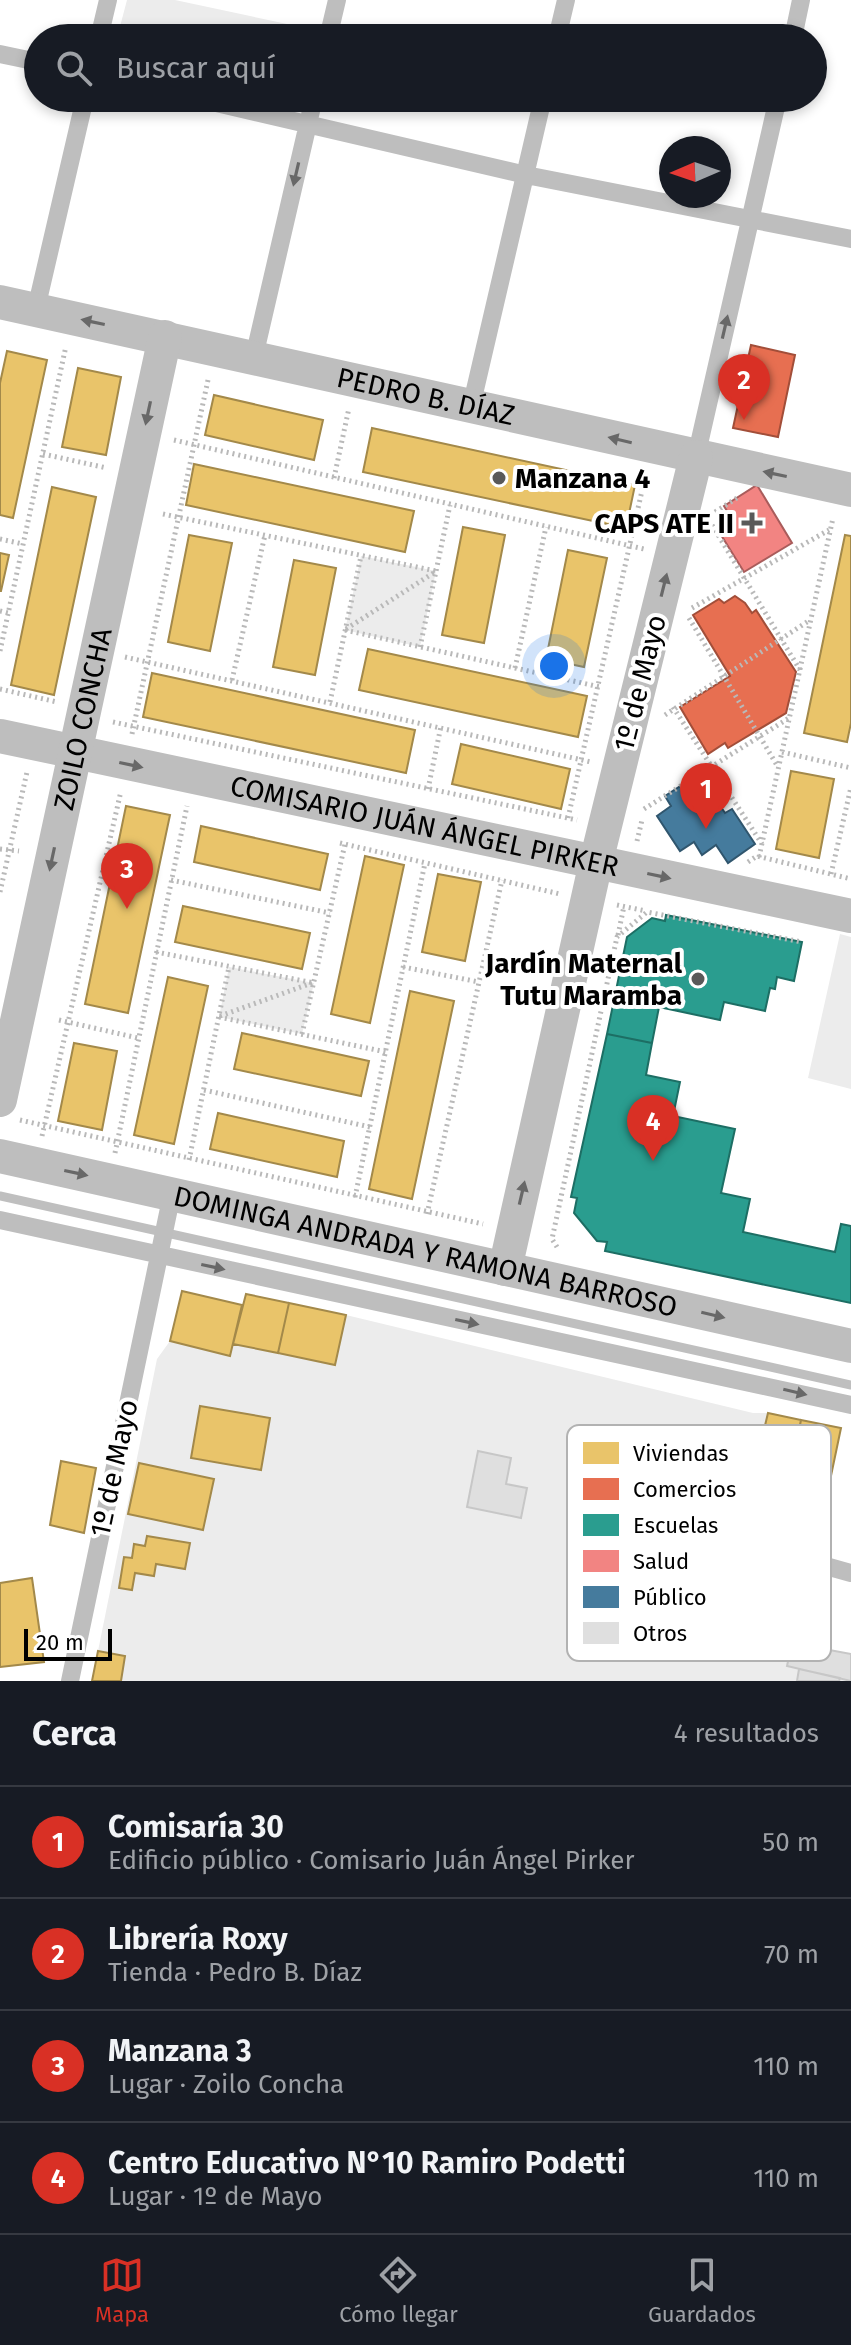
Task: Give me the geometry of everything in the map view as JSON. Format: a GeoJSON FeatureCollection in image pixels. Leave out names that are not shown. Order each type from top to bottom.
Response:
{"type":"FeatureCollection","features":[{"type":"Feature","properties":{"kind":"street","name":"PEDRO B. DÍAZ"},"geometry":{"type":"LineString","coordinates":[[0,302],[845,489]]}},
{"type":"Feature","properties":{"kind":"street","name":"ZOILO CONCHA"},"geometry":{"type":"LineString","coordinates":[[7,1109],[75,753],[165,337]]}},
{"type":"Feature","properties":{"kind":"street","name":"1º de Mayo"},"geometry":{"type":"LineString","coordinates":[[505,1269],[596,862],[696,457]]}},
{"type":"Feature","properties":{"kind":"street","name":"COMISARIO JUÁN ÁNGEL PIRKER"},"geometry":{"type":"LineString","coordinates":[[0,736],[837,913]]}},
{"type":"Feature","properties":{"kind":"street","name":"DOMINGA ANDRADA Y RAMONA BARROSO"},"geometry":{"type":"LineString","coordinates":[[0,1156],[851,1346]]}},
{"type":"Feature","properties":{"kind":"lane"},"geometry":{"type":"LineString","coordinates":[[102,24],[108,0]]}},
{"type":"Feature","properties":{"kind":"lane"},"geometry":{"type":"LineString","coordinates":[[331,24],[337,0]]}},
{"type":"Feature","properties":{"kind":"lane"},"geometry":{"type":"LineString","coordinates":[[560,24],[566,0]]}},
{"type":"Feature","properties":{"kind":"lane"},"geometry":{"type":"LineString","coordinates":[[796,24],[801,0]]}},
{"type":"Feature","properties":{"kind":"lane"},"geometry":{"type":"LineString","coordinates":[[0,54],[24,59]]}},
{"type":"Feature","properties":{"kind":"lane"},"geometry":{"type":"LineString","coordinates":[[36,309],[82,112]]}},
{"type":"Feature","properties":{"kind":"lane"},"geometry":{"type":"LineString","coordinates":[[256,112],[526,175],[851,239]]}},
{"type":"Feature","properties":{"kind":"lane"},"geometry":{"type":"LineString","coordinates":[[254,357],[311,112]]}},
{"type":"Feature","properties":{"kind":"lane"},"geometry":{"type":"LineString","coordinates":[[471,407],[540,112]]}},
{"type":"Feature","properties":{"kind":"lane","name":"1º de Mayo"},"geometry":{"type":"LineString","coordinates":[[696,457],[775,112]]}},
{"type":"Feature","properties":{"kind":"lane","name":"1º de Mayo"},"geometry":{"type":"LineString","coordinates":[[70,1681],[158,1255],[176,1195]]}},
{"type":"Feature","properties":{"kind":"lane"},"geometry":{"type":"LineString","coordinates":[[0,1220],[851,1405]]}},
{"type":"Feature","properties":{"kind":"lane"},"geometry":{"type":"LineString","coordinates":[[831,1567],[851,1573]]}},
{"type":"Feature","properties":{"kind":"path"},"geometry":{"type":"LineString","coordinates":[[0,651],[72,317]]}},
{"type":"Feature","properties":{"kind":"path"},"geometry":{"type":"LineString","coordinates":[[35,1164],[126,764],[214,348]]}},
{"type":"Feature","properties":{"kind":"path"},"geometry":{"type":"LineString","coordinates":[[334,478],[356,380]]}},
{"type":"Feature","properties":{"kind":"path"},"geometry":{"type":"LineString","coordinates":[[144,434],[672,555]]}},
{"type":"Feature","properties":{"kind":"path"},"geometry":{"type":"LineString","coordinates":[[560,855],[601,687],[652,448]]}},
{"type":"Feature","properties":{"kind":"path"},"geometry":{"type":"LineString","coordinates":[[43,454],[135,474]]}},
{"type":"Feature","properties":{"kind":"path"},"geometry":{"type":"LineString","coordinates":[[759,857],[830,530],[845,489]]}},
{"type":"Feature","properties":{"kind":"path"},"geometry":{"type":"LineString","coordinates":[[747,492],[707,518],[800,670]]}},
{"type":"Feature","properties":{"kind":"path"},"geometry":{"type":"LineString","coordinates":[[420,647],[450,505]]}},
{"type":"Feature","properties":{"kind":"path"},"geometry":{"type":"LineString","coordinates":[[163,514],[436,571]]}},
{"type":"Feature","properties":{"kind":"path"},"geometry":{"type":"LineString","coordinates":[[515,668],[546,527]]}},
{"type":"Feature","properties":{"kind":"path"},"geometry":{"type":"LineString","coordinates":[[779,768],[686,611],[830,530]]}},
{"type":"Feature","properties":{"kind":"path"},"geometry":{"type":"LineString","coordinates":[[232,680],[265,535]]}},
{"type":"Feature","properties":{"kind":"path"},"geometry":{"type":"LineString","coordinates":[[0,539],[23,544]]}},
{"type":"Feature","properties":{"kind":"path"},"geometry":{"type":"LineString","coordinates":[[330,702],[361,556]]}},
{"type":"Feature","properties":{"kind":"path"},"geometry":{"type":"LineString","coordinates":[[345,630],[436,571]]}},
{"type":"Feature","properties":{"kind":"path"},"geometry":{"type":"LineString","coordinates":[[0,611],[8,613]]}},
{"type":"Feature","properties":{"kind":"path"},"geometry":{"type":"LineString","coordinates":[[664,716],[673,707],[811,619]]}},
{"type":"Feature","properties":{"kind":"path"},"geometry":{"type":"LineString","coordinates":[[345,630],[601,687]]}},
{"type":"Feature","properties":{"kind":"path"},"geometry":{"type":"LineString","coordinates":[[97,651],[441,726],[619,769]]}},
{"type":"Feature","properties":{"kind":"path"},"geometry":{"type":"LineString","coordinates":[[0,689],[134,726],[605,826]]}},
{"type":"Feature","properties":{"kind":"path"},"geometry":{"type":"LineString","coordinates":[[673,707],[762,844]]}},
{"type":"Feature","properties":{"kind":"path"},"geometry":{"type":"LineString","coordinates":[[644,809],[790,717]]}},
{"type":"Feature","properties":{"kind":"path"},"geometry":{"type":"LineString","coordinates":[[347,1233],[403,967],[441,726]]}},
{"type":"Feature","properties":{"kind":"path"},"geometry":{"type":"LineString","coordinates":[[0,892],[34,743]]}},
{"type":"Feature","properties":{"kind":"path"},"geometry":{"type":"LineString","coordinates":[[782,752],[851,768]]}},
{"type":"Feature","properties":{"kind":"path"},"geometry":{"type":"LineString","coordinates":[[109,1180],[193,778]]}},
{"type":"Feature","properties":{"kind":"path"},"geometry":{"type":"LineString","coordinates":[[837,913],[851,787]]}},
{"type":"Feature","properties":{"kind":"path"},"geometry":{"type":"LineString","coordinates":[[302,1034],[352,811]]}},
{"type":"Feature","properties":{"kind":"path"},"geometry":{"type":"LineString","coordinates":[[419,1249],[511,844]]}},
{"type":"Feature","properties":{"kind":"path"},"geometry":{"type":"LineString","coordinates":[[0,849],[19,851]]}},
{"type":"Feature","properties":{"kind":"path"},"geometry":{"type":"LineString","coordinates":[[171,880],[330,913]]}},
{"type":"Feature","properties":{"kind":"path"},"geometry":{"type":"LineString","coordinates":[[564,1257],[552,1239],[617,937],[647,912],[802,942]]}},
{"type":"Feature","properties":{"kind":"path"},"geometry":{"type":"LineString","coordinates":[[156,952],[314,983]]}},
{"type":"Feature","properties":{"kind":"path"},"geometry":{"type":"LineString","coordinates":[[176,1195],[190,1159],[229,967]]}},
{"type":"Feature","properties":{"kind":"path"},"geometry":{"type":"LineString","coordinates":[[403,967],[479,982]]}},
{"type":"Feature","properties":{"kind":"path"},"geometry":{"type":"LineString","coordinates":[[219,1017],[314,983]]}},
{"type":"Feature","properties":{"kind":"path"},"geometry":{"type":"LineString","coordinates":[[219,1017],[386,1052]]}},
{"type":"Feature","properties":{"kind":"path"},"geometry":{"type":"LineString","coordinates":[[59,1020],[138,1038]]}},
{"type":"Feature","properties":{"kind":"path"},"geometry":{"type":"LineString","coordinates":[[204,1090],[370,1127]]}},
{"type":"Feature","properties":{"kind":"path"},"geometry":{"type":"LineString","coordinates":[[7,1109],[44,1126],[488,1226]]}},
{"type":"Feature","properties":{"kind":"shaded area"},"geometry":{"type":"Polygon","coordinates":[[[127,0],[175,0],[287,24],[121,24],[127,0]]]}},
{"type":"Feature","properties":{"kind":"shaded area"},"geometry":{"type":"Polygon","coordinates":[[[361,556],[436,571],[420,647],[345,630],[361,556]]]}},
{"type":"Feature","properties":{"kind":"shaded area"},"geometry":{"type":"Polygon","coordinates":[[[840,934],[851,937],[851,1089],[808,1078],[840,934]]]}},
{"type":"Feature","properties":{"kind":"shaded area"},"geometry":{"type":"Polygon","coordinates":[[[229,967],[314,983],[302,1034],[219,1017],[229,967]]]}},
{"type":"Feature","properties":{"kind":"shaded area"},"geometry":{"type":"Polygon","coordinates":[[[346,1315],[753,1413],[768,1413],[765,1425],[567,1425],[567,1661],[788,1661],[787,1665],[851,1681],[121,1681],[125,1656],[98,1651],[157,1359],[170,1341],[229,1355],[233,1344],[334,1365],[346,1315]]]}},
{"type":"Feature","properties":{"kind":"building: Viviendas"},"geometry":{"type":"Polygon","coordinates":[[[7,351],[47,360],[13,518],[0,515],[0,383],[7,351]]]}},
{"type":"Feature","properties":{"kind":"building: Viviendas"},"geometry":{"type":"Polygon","coordinates":[[[7,351],[47,360],[13,518],[0,515],[0,383],[7,351]]]}},
{"type":"Feature","properties":{"kind":"building: Viviendas"},"geometry":{"type":"Polygon","coordinates":[[[78,368],[121,377],[106,455],[62,447],[78,368]]]}},
{"type":"Feature","properties":{"kind":"building: Viviendas"},"geometry":{"type":"Polygon","coordinates":[[[78,368],[121,377],[106,455],[62,447],[78,368]]]}},
{"type":"Feature","properties":{"kind":"building: Viviendas"},"geometry":{"type":"Polygon","coordinates":[[[214,395],[323,420],[314,460],[205,435],[214,395]]]}},
{"type":"Feature","properties":{"kind":"building: Viviendas"},"geometry":{"type":"Polygon","coordinates":[[[214,395],[323,420],[314,460],[205,435],[214,395]]]}},
{"type":"Feature","properties":{"kind":"building: Viviendas","name":"Manzana 4"},"geometry":{"type":"Polygon","coordinates":[[[372,428],[635,485],[626,528],[363,472],[372,428]]]}},
{"type":"Feature","properties":{"kind":"building: Viviendas","name":"Manzana 4"},"geometry":{"type":"Polygon","coordinates":[[[372,428],[635,485],[626,528],[363,472],[372,428]]]}},
{"type":"Feature","properties":{"kind":"building: Viviendas"},"geometry":{"type":"Polygon","coordinates":[[[194,464],[414,511],[405,552],[186,505],[194,464]]]}},
{"type":"Feature","properties":{"kind":"building: Viviendas"},"geometry":{"type":"Polygon","coordinates":[[[194,464],[414,511],[405,552],[186,505],[194,464]]]}},
{"type":"Feature","properties":{"kind":"building: Viviendas"},"geometry":{"type":"Polygon","coordinates":[[[52,487],[96,497],[54,695],[11,685],[52,487]]]}},
{"type":"Feature","properties":{"kind":"building: Viviendas"},"geometry":{"type":"Polygon","coordinates":[[[52,487],[96,497],[54,695],[11,685],[52,487]]]}},
{"type":"Feature","properties":{"kind":"building: Viviendas","name":"Manzana 4"},"geometry":{"type":"Polygon","coordinates":[[[463,527],[505,535],[484,643],[442,635],[463,527]]]}},
{"type":"Feature","properties":{"kind":"building: Viviendas","name":"Manzana 4"},"geometry":{"type":"Polygon","coordinates":[[[463,527],[505,535],[484,643],[442,635],[463,527]]]}},
{"type":"Feature","properties":{"kind":"building: Viviendas"},"geometry":{"type":"Polygon","coordinates":[[[189,535],[232,543],[210,651],[168,642],[189,535]]]}},
{"type":"Feature","properties":{"kind":"building: Viviendas"},"geometry":{"type":"Polygon","coordinates":[[[189,535],[232,543],[210,651],[168,642],[189,535]]]}},
{"type":"Feature","properties":{"kind":"building: Viviendas"},"geometry":{"type":"Polygon","coordinates":[[[845,535],[851,536],[851,723],[847,742],[804,733],[845,535]]]}},
{"type":"Feature","properties":{"kind":"building: Viviendas"},"geometry":{"type":"Polygon","coordinates":[[[845,535],[851,536],[851,723],[847,742],[804,733],[845,535]]]}},
{"type":"Feature","properties":{"kind":"building: Viviendas","name":"Manzana 4"},"geometry":{"type":"Polygon","coordinates":[[[568,550],[607,558],[584,667],[546,659],[568,550]]]}},
{"type":"Feature","properties":{"kind":"building: Viviendas","name":"Manzana 4"},"geometry":{"type":"Polygon","coordinates":[[[568,550],[607,558],[584,667],[546,659],[568,550]]]}},
{"type":"Feature","properties":{"kind":"building: Viviendas"},"geometry":{"type":"Polygon","coordinates":[[[0,553],[9,555],[1,591],[0,591],[0,553]]]}},
{"type":"Feature","properties":{"kind":"building: Viviendas"},"geometry":{"type":"Polygon","coordinates":[[[0,553],[9,555],[1,591],[0,591],[0,553]]]}},
{"type":"Feature","properties":{"kind":"building: Viviendas"},"geometry":{"type":"Polygon","coordinates":[[[294,560],[336,568],[315,675],[273,667],[294,560]]]}},
{"type":"Feature","properties":{"kind":"building: Viviendas"},"geometry":{"type":"Polygon","coordinates":[[[294,560],[336,568],[315,675],[273,667],[294,560]]]}},
{"type":"Feature","properties":{"kind":"building: Viviendas"},"geometry":{"type":"Polygon","coordinates":[[[368,649],[587,696],[578,737],[359,690],[368,649]]]}},
{"type":"Feature","properties":{"kind":"building: Viviendas"},"geometry":{"type":"Polygon","coordinates":[[[368,649],[587,696],[578,737],[359,690],[368,649]]]}},
{"type":"Feature","properties":{"kind":"building: Viviendas"},"geometry":{"type":"Polygon","coordinates":[[[152,673],[415,730],[406,773],[143,717],[152,673]]]}},
{"type":"Feature","properties":{"kind":"building: Viviendas"},"geometry":{"type":"Polygon","coordinates":[[[152,673],[415,730],[406,773],[143,717],[152,673]]]}},
{"type":"Feature","properties":{"kind":"building: Viviendas"},"geometry":{"type":"Polygon","coordinates":[[[461,744],[570,769],[561,809],[452,784],[461,744]]]}},
{"type":"Feature","properties":{"kind":"building: Viviendas"},"geometry":{"type":"Polygon","coordinates":[[[461,744],[570,769],[561,809],[452,784],[461,744]]]}},
{"type":"Feature","properties":{"kind":"building: Viviendas"},"geometry":{"type":"Polygon","coordinates":[[[791,771],[834,779],[819,858],[776,849],[791,771]]]}},
{"type":"Feature","properties":{"kind":"building: Viviendas"},"geometry":{"type":"Polygon","coordinates":[[[791,771],[834,779],[819,858],[776,849],[791,771]]]}},
{"type":"Feature","properties":{"kind":"building: Viviendas"},"geometry":{"type":"Polygon","coordinates":[[[126,806],[170,815],[128,1013],[85,1004],[126,806]]]}},
{"type":"Feature","properties":{"kind":"building: Viviendas"},"geometry":{"type":"Polygon","coordinates":[[[126,806],[170,815],[128,1013],[85,1004],[126,806]]]}},
{"type":"Feature","properties":{"kind":"building: Viviendas"},"geometry":{"type":"Polygon","coordinates":[[[201,826],[328,854],[320,890],[194,862],[201,826]]]}},
{"type":"Feature","properties":{"kind":"building: Viviendas"},"geometry":{"type":"Polygon","coordinates":[[[201,826],[328,854],[320,890],[194,862],[201,826]]]}},
{"type":"Feature","properties":{"kind":"building: Viviendas"},"geometry":{"type":"Polygon","coordinates":[[[365,856],[404,865],[370,1023],[331,1014],[365,856]]]}},
{"type":"Feature","properties":{"kind":"building: Viviendas"},"geometry":{"type":"Polygon","coordinates":[[[365,856],[404,865],[370,1023],[331,1014],[365,856]]]}},
{"type":"Feature","properties":{"kind":"building: Viviendas"},"geometry":{"type":"Polygon","coordinates":[[[438,874],[481,882],[465,961],[422,952],[438,874]]]}},
{"type":"Feature","properties":{"kind":"building: Viviendas"},"geometry":{"type":"Polygon","coordinates":[[[438,874],[481,882],[465,961],[422,952],[438,874]]]}},
{"type":"Feature","properties":{"kind":"building: Viviendas"},"geometry":{"type":"Polygon","coordinates":[[[183,906],[310,933],[302,969],[175,942],[183,906]]]}},
{"type":"Feature","properties":{"kind":"building: Viviendas"},"geometry":{"type":"Polygon","coordinates":[[[183,906],[310,933],[302,969],[175,942],[183,906]]]}},
{"type":"Feature","properties":{"kind":"building: Viviendas"},"geometry":{"type":"Polygon","coordinates":[[[168,977],[208,986],[174,1144],[134,1135],[168,977]]]}},
{"type":"Feature","properties":{"kind":"building: Viviendas"},"geometry":{"type":"Polygon","coordinates":[[[168,977],[208,986],[174,1144],[134,1135],[168,977]]]}},
{"type":"Feature","properties":{"kind":"building: Viviendas"},"geometry":{"type":"Polygon","coordinates":[[[410,991],[454,1001],[412,1199],[369,1189],[410,991]]]}},
{"type":"Feature","properties":{"kind":"building: Viviendas"},"geometry":{"type":"Polygon","coordinates":[[[410,991],[454,1001],[412,1199],[369,1189],[410,991]]]}},
{"type":"Feature","properties":{"kind":"building: Viviendas"},"geometry":{"type":"Polygon","coordinates":[[[242,1033],[369,1061],[361,1096],[234,1069],[242,1033]]]}},
{"type":"Feature","properties":{"kind":"building: Viviendas"},"geometry":{"type":"Polygon","coordinates":[[[242,1033],[369,1061],[361,1096],[234,1069],[242,1033]]]}},
{"type":"Feature","properties":{"kind":"building: Viviendas"},"geometry":{"type":"Polygon","coordinates":[[[74,1043],[117,1051],[102,1130],[58,1121],[74,1043]]]}},
{"type":"Feature","properties":{"kind":"building: Viviendas"},"geometry":{"type":"Polygon","coordinates":[[[74,1043],[117,1051],[102,1130],[58,1121],[74,1043]]]}},
{"type":"Feature","properties":{"kind":"building: Viviendas"},"geometry":{"type":"Polygon","coordinates":[[[218,1113],[344,1141],[337,1177],[210,1149],[218,1113]]]}},
{"type":"Feature","properties":{"kind":"building: Viviendas"},"geometry":{"type":"Polygon","coordinates":[[[218,1113],[344,1141],[337,1177],[210,1149],[218,1113]]]}},
{"type":"Feature","properties":{"kind":"building: Viviendas"},"geometry":{"type":"Polygon","coordinates":[[[182,1291],[242,1305],[230,1356],[170,1341],[182,1291]]]}},
{"type":"Feature","properties":{"kind":"building: Viviendas"},"geometry":{"type":"Polygon","coordinates":[[[246,1294],[289,1303],[278,1353],[233,1344],[246,1294]]]}},
{"type":"Feature","properties":{"kind":"building: Viviendas"},"geometry":{"type":"Polygon","coordinates":[[[289,1303],[346,1315],[335,1365],[278,1353],[289,1303]]]}},
{"type":"Feature","properties":{"kind":"building: Viviendas"},"geometry":{"type":"Polygon","coordinates":[[[200,1406],[270,1418],[261,1470],[191,1458],[200,1406]]]}},
{"type":"Feature","properties":{"kind":"building: Viviendas"},"geometry":{"type":"Polygon","coordinates":[[[768,1413],[801,1420],[800,1425],[765,1425],[768,1413]]]}},
{"type":"Feature","properties":{"kind":"building: Viviendas"},"geometry":{"type":"Polygon","coordinates":[[[801,1420],[826,1425],[800,1425],[801,1420]]]}},
{"type":"Feature","properties":{"kind":"building: Viviendas"},"geometry":{"type":"Polygon","coordinates":[[[831,1426],[841,1428],[831,1476],[831,1426]]]}},
{"type":"Feature","properties":{"kind":"building: Viviendas"},"geometry":{"type":"Polygon","coordinates":[[[61,1461],[96,1468],[84,1533],[50,1525],[61,1461]]]}},
{"type":"Feature","properties":{"kind":"building: Viviendas"},"geometry":{"type":"Polygon","coordinates":[[[139,1463],[214,1479],[203,1530],[128,1514],[139,1463]]]}},
{"type":"Feature","properties":{"kind":"building: Viviendas"},"geometry":{"type":"Polygon","coordinates":[[[147,1536],[190,1543],[185,1569],[156,1564],[154,1576],[135,1573],[132,1590],[119,1588],[124,1557],[132,1558],[134,1544],[145,1546],[147,1536]]]}},
{"type":"Feature","properties":{"kind":"building: Viviendas"},"geometry":{"type":"Polygon","coordinates":[[[32,1578],[44,1662],[0,1667],[0,1583],[32,1578]]]}},
{"type":"Feature","properties":{"kind":"building: Viviendas"},"geometry":{"type":"Polygon","coordinates":[[[98,1651],[125,1656],[121,1681],[92,1681],[98,1651]]]}},
{"type":"Feature","properties":{"kind":"building: Comercios"},"geometry":{"type":"Polygon","coordinates":[[[751,345],[795,355],[778,437],[733,428],[751,345]]]}},
{"type":"Feature","properties":{"kind":"building: Comercios"},"geometry":{"type":"Polygon","coordinates":[[[735,596],[752,613],[756,610],[796,672],[786,713],[728,748],[725,743],[708,754],[680,707],[730,676],[693,615],[719,599],[724,603],[735,596]]]}},
{"type":"Feature","properties":{"kind":"building: Escuelas","name":"Jardín Maternal Tutu Maramba"},"geometry":{"type":"Polygon","coordinates":[[[666,915],[802,942],[794,981],[777,977],[775,989],[770,988],[765,1011],[724,1002],[720,1020],[659,1007],[652,1043],[607,1034],[627,937],[652,918],[665,921],[666,915]]]}},
{"type":"Feature","properties":{"kind":"building: Escuelas"},"geometry":{"type":"Polygon","coordinates":[[[607,1034],[652,1043],[646,1075],[680,1082],[673,1116],[735,1129],[721,1193],[750,1199],[743,1232],[835,1252],[841,1224],[851,1226],[851,1303],[605,1251],[607,1242],[597,1241],[574,1213],[577,1198],[571,1197],[607,1034]]]}},
{"type":"Feature","properties":{"kind":"building: Salud","name":"CAPS ATE II"},"geometry":{"type":"Polygon","coordinates":[[[757,485],[792,543],[744,572],[718,530],[730,516],[724,506],[757,485]]]}},
{"type":"Feature","properties":{"kind":"building: Público"},"geometry":{"type":"Polygon","coordinates":[[[699,774],[725,813],[732,809],[755,844],[728,863],[716,845],[702,855],[694,842],[680,851],[657,816],[671,806],[665,796],[699,774]]]}},
{"type":"Feature","properties":{"kind":"building: Otros"},"geometry":{"type":"Polygon","coordinates":[[[478,1451],[511,1458],[506,1484],[527,1488],[521,1518],[467,1507],[478,1451]]]}},
{"type":"Feature","properties":{"kind":"building: Otros"},"geometry":{"type":"Polygon","coordinates":[[[831,1650],[851,1654],[851,1681],[787,1666],[788,1661],[831,1661],[831,1650]]]}},
{"type":"Feature","properties":{"kind":"building: Otros"},"geometry":{"type":"Polygon","coordinates":[[[799,1669],[840,1678],[839,1681],[797,1681],[799,1669]]]}},
{"type":"Feature","properties":{"kind":"waterway"},"geometry":{"type":"LineString","coordinates":[[0,1196],[851,1385]]}},
{"type":"Feature","properties":{"kind":"place","name":"Librería Roxy"},"geometry":{"type":"Point","coordinates":[744,420]}},
{"type":"Feature","properties":{"kind":"place","name":"Manzana 4"},"geometry":{"type":"Point","coordinates":[499,478]}},
{"type":"Feature","properties":{"kind":"place","name":"CAPS ATE II"},"geometry":{"type":"Point","coordinates":[752,523]}},
{"type":"Feature","properties":{"kind":"place","name":"Comisaría 30"},"geometry":{"type":"Point","coordinates":[706,829]}},
{"type":"Feature","properties":{"kind":"place","name":"Manzana 3"},"geometry":{"type":"Point","coordinates":[127,909]}},
{"type":"Feature","properties":{"kind":"place","name":"Jardín Maternal Tutu Maramba"},"geometry":{"type":"Point","coordinates":[698,979]}},
{"type":"Feature","properties":{"kind":"place","name":"Centro Educativo N°10 Ramiro Podetti"},"geometry":{"type":"Point","coordinates":[653,1161]}}]}
